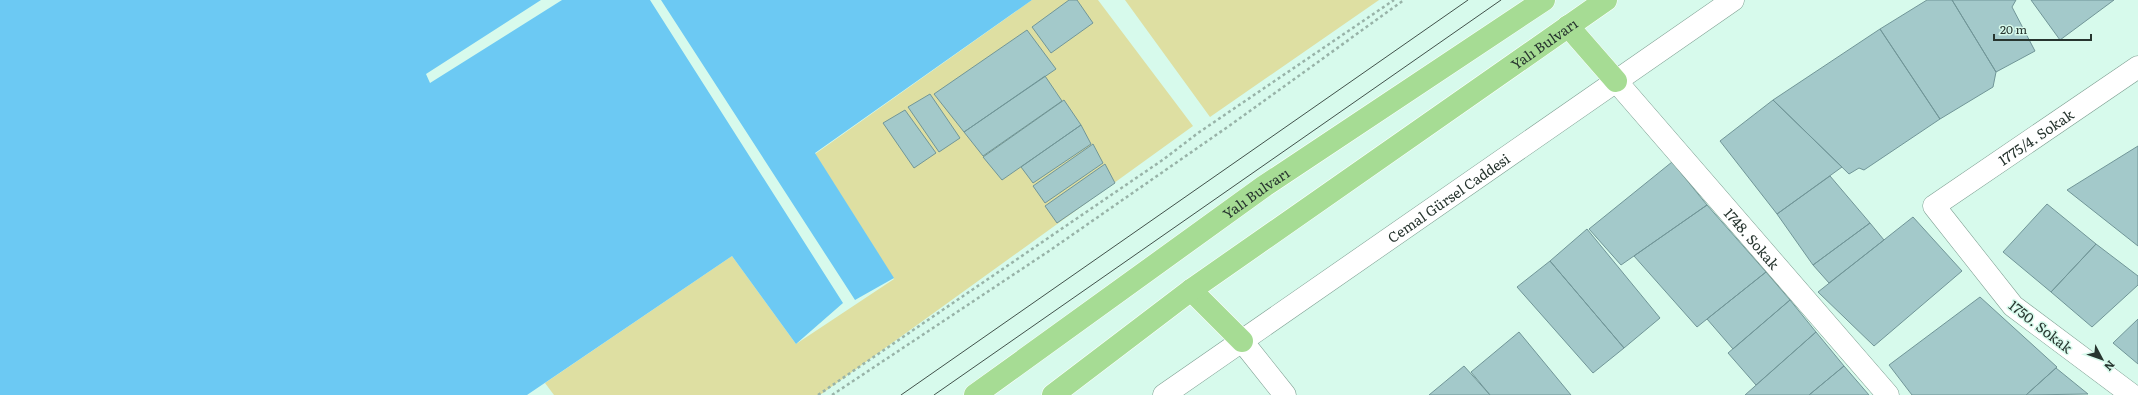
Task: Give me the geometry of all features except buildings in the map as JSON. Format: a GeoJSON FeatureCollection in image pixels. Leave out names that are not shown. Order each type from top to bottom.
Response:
{"type":"FeatureCollection","features":[{"type":"Feature","properties":{"kind":"main road","name":"Yalı Bulvarı"},"geometry":{"type":"LineString","coordinates":[[975,395],[1263,187],[1544,0]]}},
{"type":"Feature","properties":{"kind":"main road","name":"Yalı Bulvarı"},"geometry":{"type":"LineString","coordinates":[[1053,395],[1190,290],[1606,0]]}},
{"type":"Feature","properties":{"kind":"main road"},"geometry":{"type":"LineString","coordinates":[[1568,26],[1616,81]]}},
{"type":"Feature","properties":{"kind":"main road"},"geometry":{"type":"LineString","coordinates":[[1190,290],[1242,341]]}},
{"type":"Feature","properties":{"kind":"street","name":"Cemal Gürsel Caddesi"},"geometry":{"type":"LineString","coordinates":[[1164,395],[1733,0]]}},
{"type":"Feature","properties":{"kind":"street","name":"1775/4. Sokak"},"geometry":{"type":"LineString","coordinates":[[1934,206],[2138,67]]}},
{"type":"Feature","properties":{"kind":"street","name":"1748. Sokak"},"geometry":{"type":"LineString","coordinates":[[1616,81],[1888,395]]}},
{"type":"Feature","properties":{"kind":"street","name":"1750. Sokak"},"geometry":{"type":"LineString","coordinates":[[1934,206],[2013,306],[2132,395]]}},
{"type":"Feature","properties":{"kind":"street"},"geometry":{"type":"LineString","coordinates":[[1242,341],[1285,395]]}},
{"type":"Feature","properties":{"kind":"path"},"geometry":{"type":"LineString","coordinates":[[818,395],[1394,0]]}},
{"type":"Feature","properties":{"kind":"path"},"geometry":{"type":"LineString","coordinates":[[832,395],[1049,251],[1229,126],[1404,0]]}},
{"type":"Feature","properties":{"kind":"green space"},"geometry":{"type":"Polygon","coordinates":[[[1032,0],[1098,0],[1193,126],[820,395],[554,395],[545,383],[732,256],[796,344],[894,279],[815,154],[1032,0]]]}},
{"type":"Feature","properties":{"kind":"green space"},"geometry":{"type":"Polygon","coordinates":[[[1125,0],[1379,0],[1210,117],[1125,0]]]}},
{"type":"Feature","properties":{"kind":"water"},"geometry":{"type":"Polygon","coordinates":[[[0,0],[541,0],[426,74],[430,83],[562,0],[650,0],[843,303],[796,344],[732,256],[527,395],[0,395],[0,0]]]}},
{"type":"Feature","properties":{"kind":"water"},"geometry":{"type":"Polygon","coordinates":[[[661,0],[1032,0],[815,153],[894,278],[855,300],[661,0]]]}},
{"type":"Feature","properties":{"kind":"tram line"},"geometry":{"type":"LineString","coordinates":[[901,395],[1468,0]]}},
{"type":"Feature","properties":{"kind":"tram line"},"geometry":{"type":"LineString","coordinates":[[934,395],[1501,0]]}}]}
